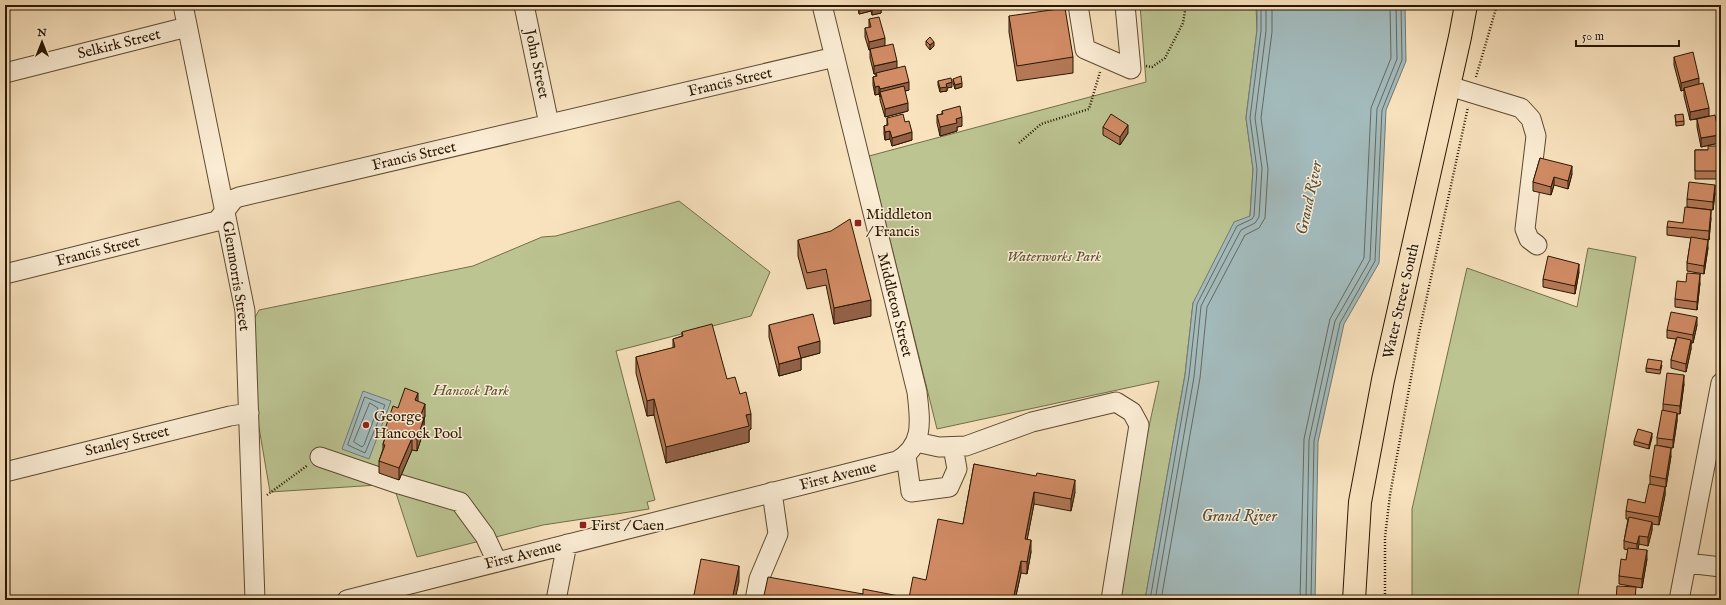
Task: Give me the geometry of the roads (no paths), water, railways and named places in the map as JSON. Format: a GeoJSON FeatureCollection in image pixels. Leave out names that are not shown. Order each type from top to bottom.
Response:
{"type":"FeatureCollection","features":[{"type":"Feature","properties":{"kind":"main road","name":"Water Street South"},"geometry":{"type":"LineString","coordinates":[[1354,600],[1360,502],[1383,380],[1466,5]]}},
{"type":"Feature","properties":{"kind":"street","name":"Glenmorris Street"},"geometry":{"type":"LineString","coordinates":[[183,5],[245,311],[254,600]]}},
{"type":"Feature","properties":{"kind":"street","name":"John Street"},"geometry":{"type":"LineString","coordinates":[[524,5],[549,124]]}},
{"type":"Feature","properties":{"kind":"street","name":"Middleton Street"},"geometry":{"type":"LineString","coordinates":[[822,5],[916,392],[919,424],[911,449],[911,492],[949,487],[957,469],[953,447]]}},
{"type":"Feature","properties":{"kind":"street"},"geometry":{"type":"LineString","coordinates":[[1078,5],[1085,49],[1104,58],[1131,65],[1125,5]]}},
{"type":"Feature","properties":{"kind":"street","name":"Selkirk Street"},"geometry":{"type":"LineString","coordinates":[[5,73],[188,27]]}},
{"type":"Feature","properties":{"kind":"street","name":"Francis Street"},"geometry":{"type":"LineString","coordinates":[[5,274],[217,221],[234,199],[239,197],[835,57]]}},
{"type":"Feature","properties":{"kind":"street"},"geometry":{"type":"LineString","coordinates":[[1449,86],[1521,108],[1531,119],[1536,136],[1525,228],[1529,239],[1537,244]]}},
{"type":"Feature","properties":{"kind":"street"},"geometry":{"type":"LineString","coordinates":[[1679,600],[1721,383]]}},
{"type":"Feature","properties":{"kind":"street"},"geometry":{"type":"LineString","coordinates":[[911,449],[966,446],[1032,422],[1116,402],[1132,412],[1139,425],[1111,600]]}},
{"type":"Feature","properties":{"kind":"street","name":"Stanley Street"},"geometry":{"type":"LineString","coordinates":[[5,472],[249,412]]}},
{"type":"Feature","properties":{"kind":"street","name":"First Avenue"},"geometry":{"type":"LineString","coordinates":[[346,600],[897,461],[911,449]]}},
{"type":"Feature","properties":{"kind":"street"},"geometry":{"type":"LineString","coordinates":[[320,457],[399,484],[460,502],[485,536],[496,562]]}},
{"type":"Feature","properties":{"kind":"street"},"geometry":{"type":"LineString","coordinates":[[755,600],[759,579],[778,534],[772,492]]}},
{"type":"Feature","properties":{"kind":"street"},"geometry":{"type":"LineString","coordinates":[[556,600],[567,544]]}},
{"type":"Feature","properties":{"kind":"street"},"geometry":{"type":"LineString","coordinates":[[1686,563],[1721,567]]}},
{"type":"Feature","properties":{"kind":"water","name":"Grand River"},"geometry":{"type":"Polygon","coordinates":[[[1257,5],[1405,5],[1406,61],[1386,110],[1379,263],[1344,324],[1318,442],[1315,600],[1145,600],[1185,375],[1193,303],[1234,222],[1250,216],[1253,169],[1246,118],[1257,30],[1257,5]]]}},
{"type":"Feature","properties":{"kind":"water","name":"George Hancock Pool"},"geometry":{"type":"Polygon","coordinates":[[[363,391],[391,401],[369,459],[342,449],[363,391]]]}},
{"type":"Feature","properties":{"kind":"place","name":"Middleton / Francis"},"geometry":{"type":"Point","coordinates":[858,223]}},
{"type":"Feature","properties":{"kind":"place","name":"George Hancock Pool"},"geometry":{"type":"Point","coordinates":[366,425]}},
{"type":"Feature","properties":{"kind":"place","name":"First / Caen"},"geometry":{"type":"Point","coordinates":[583,525]}},
{"type":"Feature","properties":{"kind":"park label","name":"Waterworks Park"},"geometry":{"type":"Point","coordinates":[1054,256]}},
{"type":"Feature","properties":{"kind":"park label","name":"Hancock Park"},"geometry":{"type":"Point","coordinates":[471,390]}}]}
